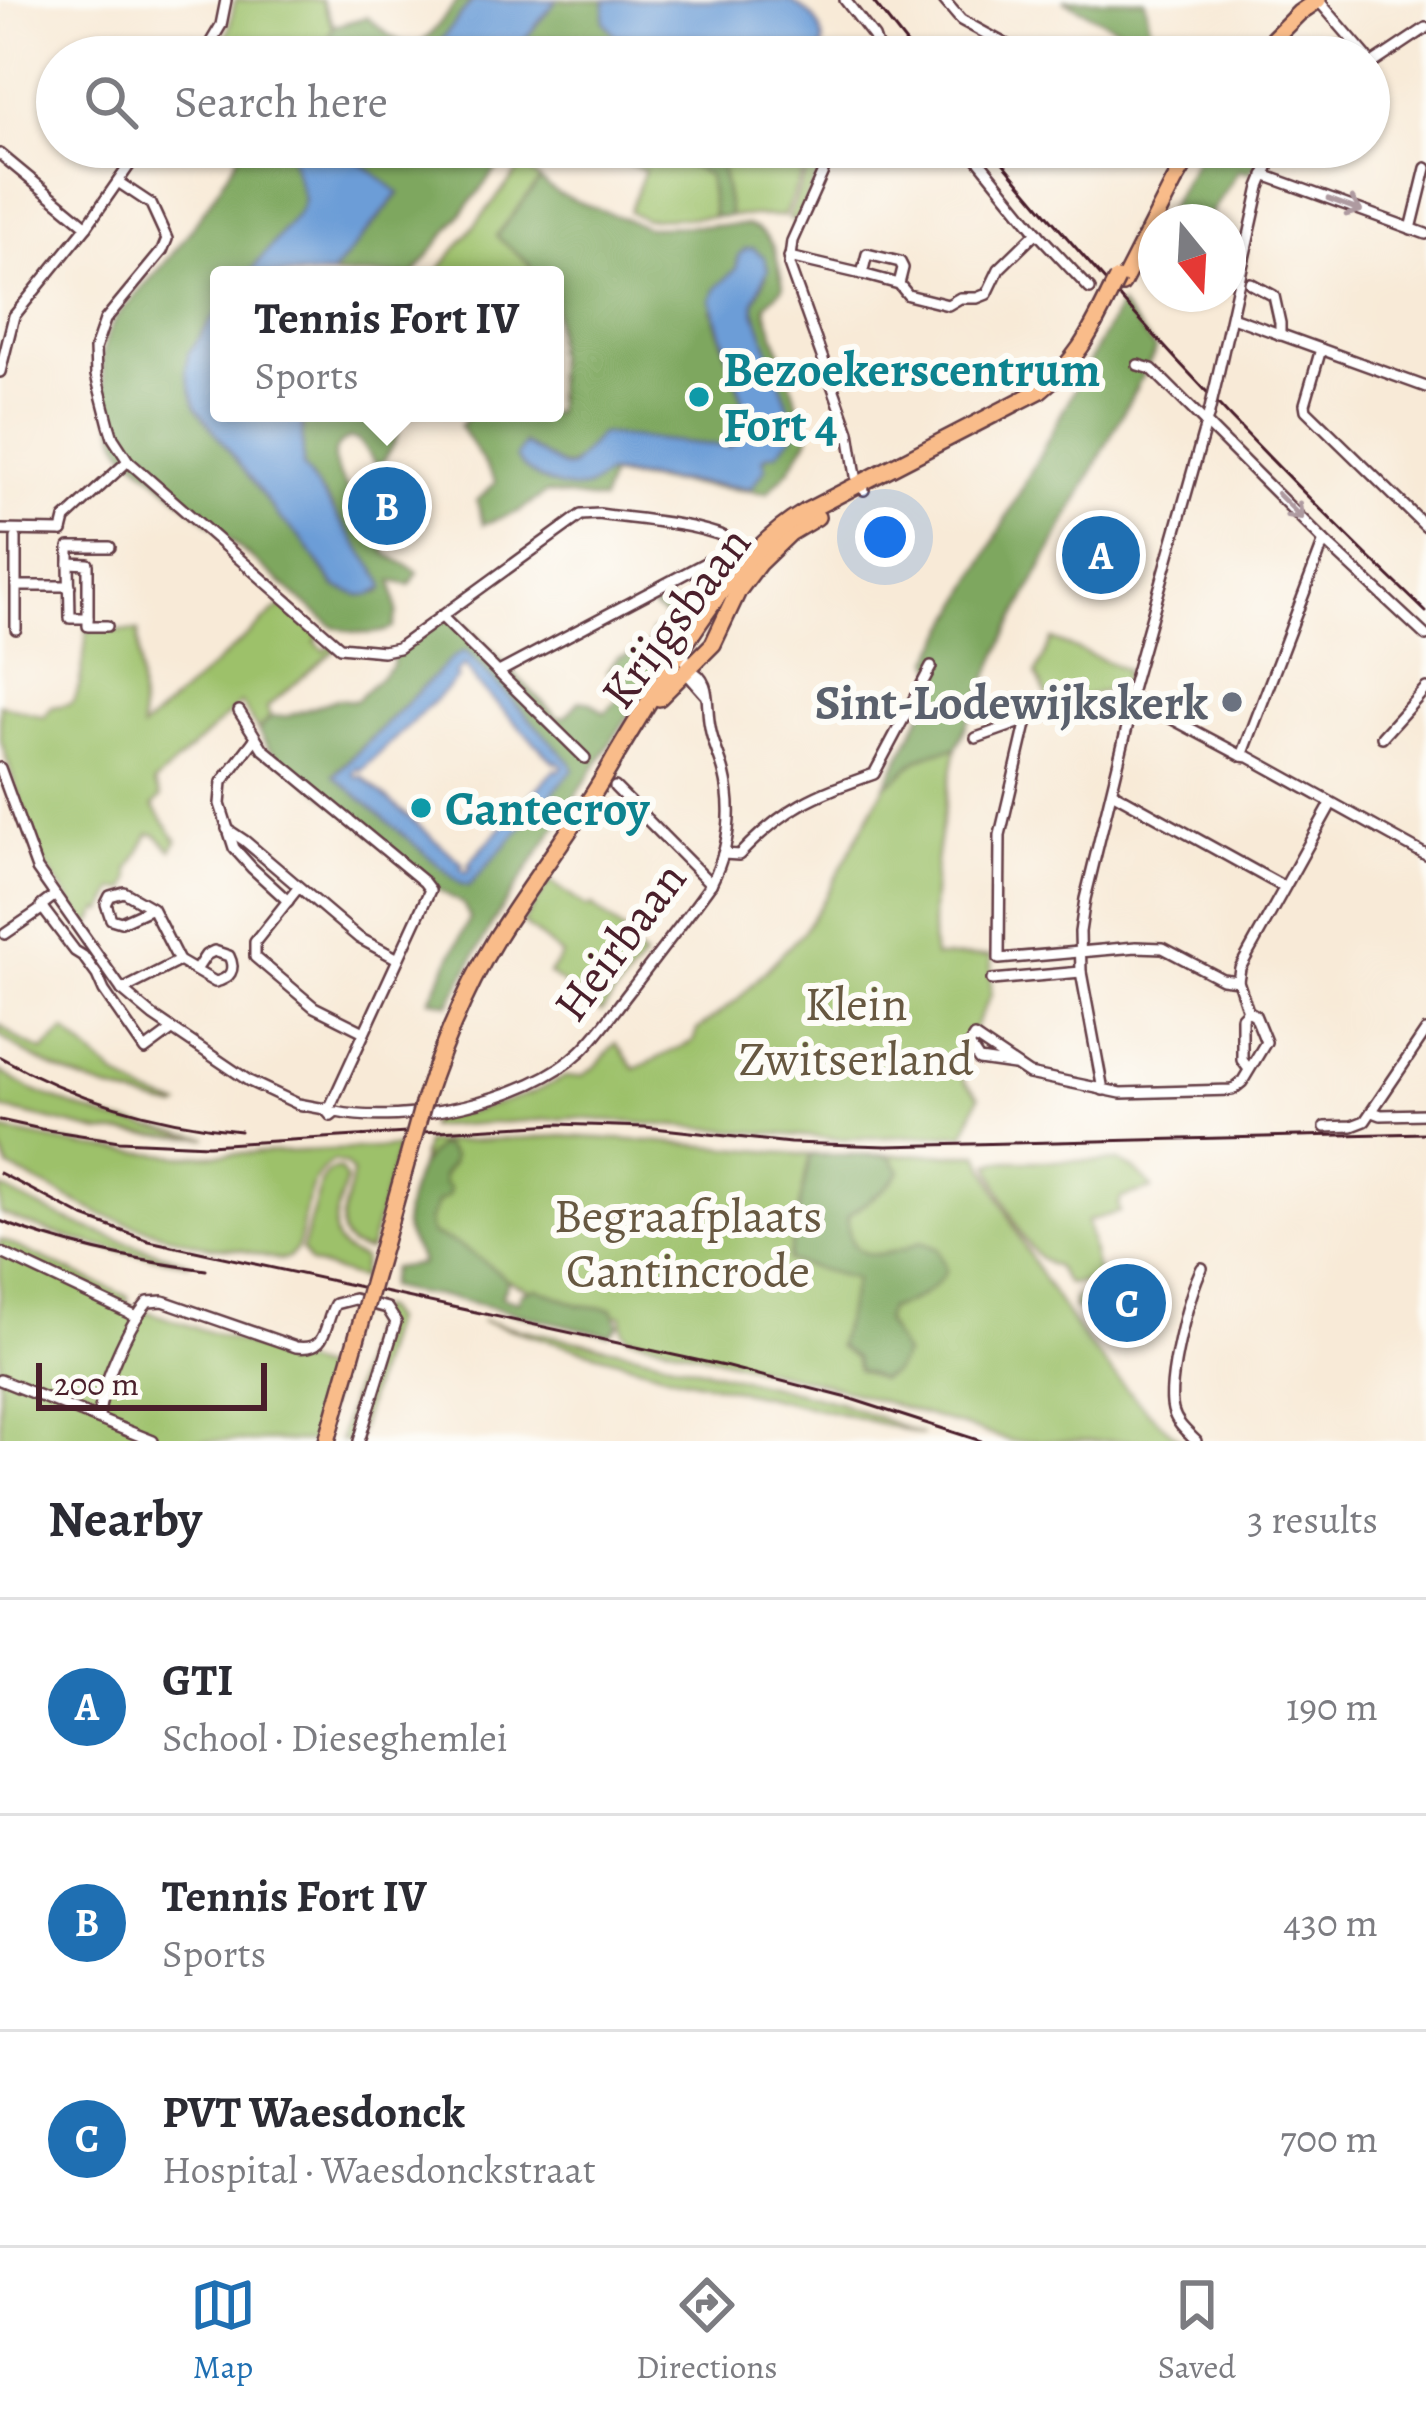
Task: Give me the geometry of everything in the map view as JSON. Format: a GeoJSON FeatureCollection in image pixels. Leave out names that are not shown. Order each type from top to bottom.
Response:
{"type":"FeatureCollection","features":[{"type":"Feature","properties":{"kind":"main road"},"geometry":{"type":"LineString","coordinates":[[1277,36],[1318,0],[1287,36]]}},
{"type":"Feature","properties":{"kind":"main road","name":"Krijgsbaan"},"geometry":{"type":"LineString","coordinates":[[327,1441],[423,1104],[450,1027],[486,956],[671,665],[752,553],[789,521],[1030,403],[1061,382],[1087,352],[1181,168]]}},
{"type":"Feature","properties":{"kind":"main road","name":"Krijgsbaan"},"geometry":{"type":"LineString","coordinates":[[618,754],[665,690],[719,635],[738,591],[768,553],[862,487]]}},
{"type":"Feature","properties":{"kind":"street"},"geometry":{"type":"LineString","coordinates":[[216,36],[226,0]]}},
{"type":"Feature","properties":{"kind":"street"},"geometry":{"type":"LineString","coordinates":[[845,0],[872,36]]}},
{"type":"Feature","properties":{"kind":"street"},"geometry":{"type":"LineString","coordinates":[[944,0],[961,20],[990,36]]}},
{"type":"Feature","properties":{"kind":"street"},"geometry":{"type":"LineString","coordinates":[[1318,0],[1348,36]]}},
{"type":"Feature","properties":{"kind":"street"},"geometry":{"type":"LineString","coordinates":[[1390,49],[1426,28]]}},
{"type":"Feature","properties":{"kind":"street"},"geometry":{"type":"LineString","coordinates":[[0,154],[87,226]]}},
{"type":"Feature","properties":{"kind":"street"},"geometry":{"type":"LineString","coordinates":[[0,372],[14,316],[128,168]]}},
{"type":"Feature","properties":{"kind":"street"},"geometry":{"type":"LineString","coordinates":[[825,168],[789,256],[797,292],[849,432],[862,487]]}},
{"type":"Feature","properties":{"kind":"street"},"geometry":{"type":"LineString","coordinates":[[985,168],[1090,289]]}},
{"type":"Feature","properties":{"kind":"street"},"geometry":{"type":"LineString","coordinates":[[1103,1090],[1079,952],[1084,899],[1131,697],[1208,418],[1268,168]]}},
{"type":"Feature","properties":{"kind":"street"},"geometry":{"type":"LineString","coordinates":[[1412,229],[1426,168]]}},
{"type":"Feature","properties":{"kind":"street"},"geometry":{"type":"LineString","coordinates":[[1264,175],[1426,235]]}},
{"type":"Feature","properties":{"kind":"street"},"geometry":{"type":"LineString","coordinates":[[118,182],[151,204],[167,239],[105,320],[95,349],[96,375],[119,449],[340,647],[392,650],[581,515],[712,532],[741,543],[752,553]]}},
{"type":"Feature","properties":{"kind":"street"},"geometry":{"type":"LineString","coordinates":[[789,256],[899,284],[908,295],[948,305],[990,291],[1000,269],[1037,232]]}},
{"type":"Feature","properties":{"kind":"street"},"geometry":{"type":"LineString","coordinates":[[862,274],[867,254],[900,262],[899,284]]}},
{"type":"Feature","properties":{"kind":"street"},"geometry":{"type":"LineString","coordinates":[[1250,283],[1274,296],[1280,335]]}},
{"type":"Feature","properties":{"kind":"street"},"geometry":{"type":"LineString","coordinates":[[1232,317],[1426,387]]}},
{"type":"Feature","properties":{"kind":"street"},"geometry":{"type":"LineString","coordinates":[[1321,350],[1306,410],[1426,527]]}},
{"type":"Feature","properties":{"kind":"street"},"geometry":{"type":"LineString","coordinates":[[1138,365],[1152,369],[1208,418],[1324,541],[1426,636]]}},
{"type":"Feature","properties":{"kind":"street"},"geometry":{"type":"LineString","coordinates":[[88,618],[70,618],[69,547],[62,531],[65,518],[128,461]]}},
{"type":"Feature","properties":{"kind":"street"},"geometry":{"type":"LineString","coordinates":[[0,530],[62,531]]}},
{"type":"Feature","properties":{"kind":"street"},"geometry":{"type":"LineString","coordinates":[[16,538],[16,628]]}},
{"type":"Feature","properties":{"kind":"street"},"geometry":{"type":"LineString","coordinates":[[499,672],[720,555],[728,540]]}},
{"type":"Feature","properties":{"kind":"street"},"geometry":{"type":"LineString","coordinates":[[1242,756],[1324,541]]}},
{"type":"Feature","properties":{"kind":"street"},"geometry":{"type":"LineString","coordinates":[[69,547],[110,547]]}},
{"type":"Feature","properties":{"kind":"street"},"geometry":{"type":"LineString","coordinates":[[69,563],[88,564],[88,626],[107,626]]}},
{"type":"Feature","properties":{"kind":"street"},"geometry":{"type":"LineString","coordinates":[[16,586],[70,586]]}},
{"type":"Feature","properties":{"kind":"street"},"geometry":{"type":"LineString","coordinates":[[442,616],[585,758]]}},
{"type":"Feature","properties":{"kind":"street","name":"Heirbaan"},"geometry":{"type":"LineString","coordinates":[[0,768],[37,869],[122,989],[142,1008],[258,1087],[309,1107],[381,1116],[454,1108],[518,1088],[567,1063],[608,1018],[711,884],[724,854],[728,795],[705,694],[690,677],[683,648]]}},
{"type":"Feature","properties":{"kind":"street"},"geometry":{"type":"LineString","coordinates":[[671,665],[689,669]]}},
{"type":"Feature","properties":{"kind":"street"},"geometry":{"type":"LineString","coordinates":[[724,854],[740,855],[767,826],[802,802],[874,774],[931,667]]}},
{"type":"Feature","properties":{"kind":"street"},"geometry":{"type":"LineString","coordinates":[[1382,737],[1426,688]]}},
{"type":"Feature","properties":{"kind":"street"},"geometry":{"type":"LineString","coordinates":[[976,738],[1028,720],[1131,697],[1421,852]]}},
{"type":"Feature","properties":{"kind":"street"},"geometry":{"type":"LineString","coordinates":[[238,711],[263,749],[424,882],[429,895],[331,1109]]}},
{"type":"Feature","properties":{"kind":"street"},"geometry":{"type":"LineString","coordinates":[[1028,720],[1000,835],[999,959],[1163,948],[1222,979],[1238,981]]}},
{"type":"Feature","properties":{"kind":"street"},"geometry":{"type":"LineString","coordinates":[[255,740],[222,782],[220,804],[234,848],[288,901]]}},
{"type":"Feature","properties":{"kind":"street"},"geometry":{"type":"LineString","coordinates":[[615,787],[711,884]]}},
{"type":"Feature","properties":{"kind":"street"},"geometry":{"type":"LineString","coordinates":[[1112,791],[1284,887]]}},
{"type":"Feature","properties":{"kind":"street"},"geometry":{"type":"LineString","coordinates":[[1015,1065],[979,1060],[969,1046],[974,1036],[1029,1074],[1103,1090],[1232,1090],[1242,1082],[1266,1042],[1255,1015],[1248,1011],[1238,981],[1240,968],[1331,804]]}},
{"type":"Feature","properties":{"kind":"street"},"geometry":{"type":"LineString","coordinates":[[227,829],[359,938],[398,959]]}},
{"type":"Feature","properties":{"kind":"street"},"geometry":{"type":"LineString","coordinates":[[298,888],[255,942],[255,957],[314,1007],[364,1032]]}},
{"type":"Feature","properties":{"kind":"street"},"geometry":{"type":"LineString","coordinates":[[152,908],[121,922],[111,919],[106,904],[110,896],[124,892],[152,908],[179,961],[196,970]]}},
{"type":"Feature","properties":{"kind":"street"},"geometry":{"type":"LineString","coordinates":[[54,896],[41,906],[97,975],[145,1050],[172,1030]]}},
{"type":"Feature","properties":{"kind":"street"},"geometry":{"type":"LineString","coordinates":[[5,934],[43,908]]}},
{"type":"Feature","properties":{"kind":"street"},"geometry":{"type":"LineString","coordinates":[[70,945],[83,936]]}},
{"type":"Feature","properties":{"kind":"street"},"geometry":{"type":"LineString","coordinates":[[122,989],[179,961]]}},
{"type":"Feature","properties":{"kind":"street"},"geometry":{"type":"LineString","coordinates":[[992,980],[1081,972]]}},
{"type":"Feature","properties":{"kind":"street"},"geometry":{"type":"LineString","coordinates":[[1248,1011],[1242,1017],[1243,1060],[1248,1068]]}},
{"type":"Feature","properties":{"kind":"street"},"geometry":{"type":"LineString","coordinates":[[1324,1126],[1357,1125],[1373,1112],[1426,1031]]}},
{"type":"Feature","properties":{"kind":"street"},"geometry":{"type":"LineString","coordinates":[[1373,1112],[1426,1114]]}},
{"type":"Feature","properties":{"kind":"street"},"geometry":{"type":"LineString","coordinates":[[0,1252],[137,1316]]}},
{"type":"Feature","properties":{"kind":"street"},"geometry":{"type":"LineString","coordinates":[[1196,1441],[1176,1419],[1172,1390],[1189,1305],[1202,1268]]}},
{"type":"Feature","properties":{"kind":"street"},"geometry":{"type":"LineString","coordinates":[[99,1418],[100,1395],[148,1302],[163,1301],[303,1348],[320,1342],[333,1307],[354,1299],[382,1305],[396,1322],[359,1441]]}},
{"type":"Feature","properties":{"kind":"street"},"geometry":{"type":"LineString","coordinates":[[0,1380],[153,1441]]}},
{"type":"Feature","properties":{"kind":"green space"},"geometry":{"type":"Polygon","coordinates":[[[235,0],[321,0],[333,26],[329,36],[225,36],[235,0]]]}},
{"type":"Feature","properties":{"kind":"green space"},"geometry":{"type":"Polygon","coordinates":[[[321,0],[334,26],[367,17],[392,36],[329,36],[333,27],[321,0]]]}},
{"type":"Feature","properties":{"kind":"green space"},"geometry":{"type":"Polygon","coordinates":[[[458,0],[473,0],[445,36],[428,36],[458,0]]]}},
{"type":"Feature","properties":{"kind":"green space"},"geometry":{"type":"Polygon","coordinates":[[[557,0],[605,0],[604,21],[615,36],[527,36],[557,0]]]}},
{"type":"Feature","properties":{"kind":"green space"},"geometry":{"type":"Polygon","coordinates":[[[1063,0],[1145,0],[1152,36],[1132,36],[1063,0]]]}},
{"type":"Feature","properties":{"kind":"green space"},"geometry":{"type":"Polygon","coordinates":[[[230,168],[294,168],[304,200],[255,266],[210,266],[210,323],[188,354],[196,407],[335,587],[359,595],[381,592],[331,505],[303,467],[302,422],[399,422],[381,465],[358,440],[349,438],[334,458],[339,475],[387,554],[418,572],[410,585],[392,581],[397,612],[393,628],[386,631],[362,633],[331,625],[128,455],[113,423],[103,376],[107,336],[125,306],[170,257],[230,168]]]}},
{"type":"Feature","properties":{"kind":"green space"},"geometry":{"type":"Polygon","coordinates":[[[367,168],[497,168],[420,266],[339,266],[399,194],[367,168]]]}},
{"type":"Feature","properties":{"kind":"green space"},"geometry":{"type":"Polygon","coordinates":[[[521,168],[540,180],[497,236],[503,241],[508,235],[545,266],[442,266],[521,168]]]}},
{"type":"Feature","properties":{"kind":"green space"},"geometry":{"type":"Polygon","coordinates":[[[640,168],[694,168],[708,175],[714,217],[645,219],[629,212],[645,170],[640,168]]]}},
{"type":"Feature","properties":{"kind":"green space"},"geometry":{"type":"Polygon","coordinates":[[[694,168],[721,168],[730,216],[714,217],[708,175],[694,168]]]}},
{"type":"Feature","properties":{"kind":"green space"},"geometry":{"type":"Polygon","coordinates":[[[722,168],[805,168],[784,216],[730,216],[722,168]]]}},
{"type":"Feature","properties":{"kind":"green space"},"geometry":{"type":"Polygon","coordinates":[[[809,168],[820,168],[796,222],[788,218],[809,168]]]}},
{"type":"Feature","properties":{"kind":"green space"},"geometry":{"type":"Polygon","coordinates":[[[1191,168],[1252,168],[1249,173],[1239,170],[1217,204],[1172,204],[1191,168]]]}},
{"type":"Feature","properties":{"kind":"green space"},"geometry":{"type":"Polygon","coordinates":[[[540,180],[558,194],[646,227],[747,225],[757,229],[774,249],[783,285],[766,310],[809,437],[789,470],[767,493],[610,476],[602,501],[546,493],[518,512],[483,524],[477,501],[496,482],[460,426],[464,422],[564,422],[564,266],[529,264],[496,236],[540,180]],[[745,249],[712,310],[750,422],[729,447],[600,434],[567,466],[525,444],[543,481],[584,485],[607,473],[752,488],[763,460],[796,430],[754,302],[766,277],[745,249]]]}},
{"type":"Feature","properties":{"kind":"green space"},"geometry":{"type":"Polygon","coordinates":[[[1120,305],[1156,350],[1010,628],[956,748],[919,759],[886,784],[939,680],[931,660],[1120,305]]]}},
{"type":"Feature","properties":{"kind":"green space"},"geometry":{"type":"Polygon","coordinates":[[[387,478],[413,512],[386,533],[360,499],[387,478]]]}},
{"type":"Feature","properties":{"kind":"green space"},"geometry":{"type":"Polygon","coordinates":[[[670,601],[682,615],[682,634],[493,922],[449,1004],[430,999],[470,918],[463,904],[439,890],[268,748],[258,730],[270,717],[288,716],[337,699],[355,701],[392,666],[395,655],[453,612],[557,717],[566,716],[580,700],[605,713],[629,686],[625,681],[612,681],[607,671],[638,644],[649,645],[652,631],[664,624],[665,616],[652,607],[670,601]],[[467,653],[451,659],[334,774],[469,886],[573,769],[467,653]]]}},
{"type":"Feature","properties":{"kind":"green space"},"geometry":{"type":"Polygon","coordinates":[[[282,605],[320,636],[315,642],[325,651],[331,645],[336,649],[267,707],[270,717],[258,730],[241,703],[154,783],[161,797],[153,806],[177,841],[171,850],[149,834],[129,871],[127,890],[115,890],[89,928],[37,853],[0,738],[0,704],[44,717],[52,707],[75,697],[87,630],[138,631],[142,729],[282,605]]]}},
{"type":"Feature","properties":{"kind":"green space"},"geometry":{"type":"Polygon","coordinates":[[[1052,639],[1126,670],[1122,686],[1052,706],[1036,674],[1052,639]]]}},
{"type":"Feature","properties":{"kind":"green space","name":"Klein Zwitserland"},"geometry":{"type":"Polygon","coordinates":[[[956,748],[934,879],[934,957],[991,956],[991,995],[958,1069],[979,1096],[965,1134],[841,1139],[575,1118],[429,1127],[431,1119],[471,1112],[565,1077],[582,1076],[616,1043],[635,1069],[693,1041],[697,1030],[737,1000],[803,932],[886,784],[919,759],[956,748]]]}},
{"type":"Feature","properties":{"kind":"green space"},"geometry":{"type":"Polygon","coordinates":[[[550,881],[587,908],[591,905],[629,936],[625,942],[644,958],[601,1012],[549,974],[562,955],[523,923],[550,881]]]}},
{"type":"Feature","properties":{"kind":"green space"},"geometry":{"type":"Polygon","coordinates":[[[0,1025],[43,1051],[65,1031],[117,1077],[145,1094],[180,1106],[131,1097],[62,1072],[0,1036],[0,1025]]]}},
{"type":"Feature","properties":{"kind":"green space"},"geometry":{"type":"Polygon","coordinates":[[[0,1071],[31,1090],[111,1120],[208,1138],[100,1132],[0,1108],[0,1071]]]}},
{"type":"Feature","properties":{"kind":"green space"},"geometry":{"type":"Polygon","coordinates":[[[0,1130],[87,1147],[181,1156],[398,1147],[369,1251],[345,1240],[341,1222],[352,1173],[334,1161],[312,1188],[297,1249],[279,1260],[210,1247],[102,1215],[9,1168],[0,1148],[0,1130]]]}},
{"type":"Feature","properties":{"kind":"green space","name":"Begraafplaats Cantincrode"},"geometry":{"type":"Polygon","coordinates":[[[563,1136],[810,1155],[979,1154],[1025,1248],[1073,1322],[1123,1385],[1181,1441],[1011,1441],[826,1384],[627,1336],[622,1316],[521,1286],[425,1238],[438,1146],[418,1172],[425,1143],[563,1136]]]}},
{"type":"Feature","properties":{"kind":"green space"},"geometry":{"type":"Polygon","coordinates":[[[438,1146],[453,1156],[443,1175],[448,1196],[437,1203],[429,1222],[431,1233],[455,1243],[508,1281],[501,1297],[518,1302],[521,1293],[536,1288],[579,1305],[612,1309],[619,1325],[610,1334],[388,1287],[392,1268],[421,1264],[406,1233],[405,1213],[420,1166],[438,1146]]]}},
{"type":"Feature","properties":{"kind":"green space"},"geometry":{"type":"Polygon","coordinates":[[[810,1155],[890,1156],[900,1171],[896,1178],[848,1216],[854,1244],[861,1251],[883,1254],[921,1242],[938,1249],[946,1270],[922,1295],[888,1309],[885,1322],[904,1355],[894,1372],[880,1379],[858,1370],[855,1358],[838,1346],[855,1279],[788,1261],[810,1155]]]}},
{"type":"Feature","properties":{"kind":"green space"},"geometry":{"type":"Polygon","coordinates":[[[1119,1161],[1151,1186],[1121,1198],[1120,1212],[1087,1221],[1111,1332],[1116,1331],[1119,1342],[1098,1343],[1088,1326],[1090,1314],[1074,1308],[1075,1299],[1092,1288],[1091,1282],[1067,1284],[1056,1267],[1025,1241],[992,1172],[990,1164],[1119,1161]]]}},
{"type":"Feature","properties":{"kind":"green space"},"geometry":{"type":"Polygon","coordinates":[[[334,1169],[341,1170],[346,1180],[335,1235],[346,1251],[363,1259],[361,1279],[310,1263],[302,1249],[322,1180],[334,1169]]]}},
{"type":"Feature","properties":{"kind":"green space"},"geometry":{"type":"Polygon","coordinates":[[[0,1187],[93,1230],[190,1263],[94,1244],[0,1213],[0,1187]]]}},
{"type":"Feature","properties":{"kind":"green space"},"geometry":{"type":"Polygon","coordinates":[[[0,1239],[128,1297],[127,1305],[336,1374],[317,1441],[0,1441],[0,1239]]]}},
{"type":"Feature","properties":{"kind":"green space"},"geometry":{"type":"Polygon","coordinates":[[[378,1308],[391,1320],[357,1441],[339,1441],[373,1318],[378,1308]]]}},
{"type":"Feature","properties":{"kind":"green space"},"geometry":{"type":"Polygon","coordinates":[[[481,1321],[839,1402],[923,1435],[678,1377],[481,1321]]]}},
{"type":"Feature","properties":{"kind":"water"},"geometry":{"type":"Polygon","coordinates":[[[473,0],[557,0],[527,36],[444,36],[473,0]]]}},
{"type":"Feature","properties":{"kind":"water"},"geometry":{"type":"Polygon","coordinates":[[[605,0],[789,0],[814,18],[821,36],[615,36],[604,21],[605,0]]]}},
{"type":"Feature","properties":{"kind":"water"},"geometry":{"type":"Polygon","coordinates":[[[294,168],[368,168],[399,193],[338,266],[255,266],[304,199],[294,168]]]}},
{"type":"Feature","properties":{"kind":"water"},"geometry":{"type":"Polygon","coordinates":[[[753,248],[764,257],[768,269],[754,302],[755,311],[797,430],[777,453],[763,459],[766,468],[751,488],[607,474],[590,486],[570,488],[549,483],[522,464],[516,457],[524,444],[571,467],[600,434],[730,447],[750,422],[711,300],[716,288],[736,269],[739,255],[753,248]]]}},
{"type":"Feature","properties":{"kind":"water"},"geometry":{"type":"Polygon","coordinates":[[[210,323],[210,422],[302,422],[303,467],[384,588],[359,595],[336,587],[196,407],[186,372],[188,354],[210,323]]]}},
{"type":"Feature","properties":{"kind":"water"},"geometry":{"type":"Polygon","coordinates":[[[467,652],[573,770],[469,886],[334,776],[451,659],[467,652]],[[465,665],[455,674],[458,678],[361,771],[358,768],[353,773],[463,864],[460,868],[466,872],[471,867],[468,864],[555,769],[563,766],[478,685],[465,665]]]}},
{"type":"Feature","properties":{"kind":"railway"},"geometry":{"type":"LineString","coordinates":[[872,0],[900,36]]}},
{"type":"Feature","properties":{"kind":"railway"},"geometry":{"type":"LineString","coordinates":[[1008,168],[1201,386],[1426,612]]}},
{"type":"Feature","properties":{"kind":"railway"},"geometry":{"type":"LineString","coordinates":[[0,1057],[116,1107],[240,1131]]}},
{"type":"Feature","properties":{"kind":"railway"},"geometry":{"type":"LineString","coordinates":[[0,1120],[119,1141],[208,1145],[557,1124],[887,1146],[1426,1133]]}},
{"type":"Feature","properties":{"kind":"railway"},"geometry":{"type":"LineString","coordinates":[[0,1173],[84,1217],[149,1241],[724,1366],[848,1398],[981,1441]]}},
{"type":"Feature","properties":{"kind":"railway"},"geometry":{"type":"LineString","coordinates":[[0,1221],[102,1252],[206,1270]]}},
{"type":"Feature","properties":{"kind":"place","name":"Bezoekerscentrum Fort 4"},"geometry":{"type":"Point","coordinates":[699,397]}},
{"type":"Feature","properties":{"kind":"place","name":"Tennis Fort IV"},"geometry":{"type":"Point","coordinates":[387,506]}},
{"type":"Feature","properties":{"kind":"place","name":"GTI"},"geometry":{"type":"Point","coordinates":[1101,555]}},
{"type":"Feature","properties":{"kind":"place","name":"Sint-Lodewijkskerk"},"geometry":{"type":"Point","coordinates":[1232,702]}},
{"type":"Feature","properties":{"kind":"place","name":"Cantecroy"},"geometry":{"type":"Point","coordinates":[421,808]}},
{"type":"Feature","properties":{"kind":"place","name":"PVT Waesdonck"},"geometry":{"type":"Point","coordinates":[1127,1303]}}]}
